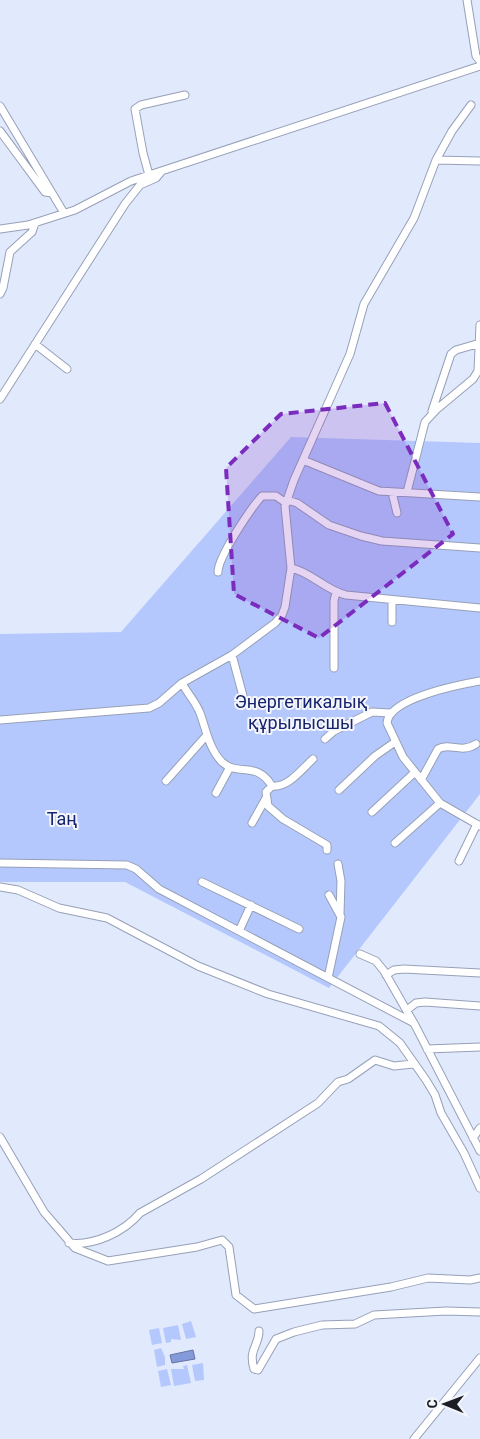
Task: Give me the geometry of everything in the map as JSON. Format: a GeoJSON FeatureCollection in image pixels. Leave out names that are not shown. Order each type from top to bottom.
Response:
{"type":"FeatureCollection","features":[{"type":"Feature","properties":{"kind":"street"},"geometry":{"type":"LineString","coordinates":[[467,0],[476,56],[480,61]]}},
{"type":"Feature","properties":{"kind":"street"},"geometry":{"type":"LineString","coordinates":[[0,229],[35,223],[64,213],[149,175],[480,66]]}},
{"type":"Feature","properties":{"kind":"street"},"geometry":{"type":"LineString","coordinates":[[149,175],[135,109],[141,105],[185,96]]}},
{"type":"Feature","properties":{"kind":"street"},"geometry":{"type":"LineString","coordinates":[[0,720],[149,708],[159,703],[182,683],[232,655],[275,623],[282,615],[291,568],[287,543],[286,501],[350,354],[364,304],[414,218],[436,160],[452,130],[471,105]]}},
{"type":"Feature","properties":{"kind":"street"},"geometry":{"type":"LineString","coordinates":[[0,106],[64,213]]}},
{"type":"Feature","properties":{"kind":"street"},"geometry":{"type":"LineString","coordinates":[[0,131],[45,192],[52,193]]}},
{"type":"Feature","properties":{"kind":"street"},"geometry":{"type":"LineString","coordinates":[[436,160],[480,161]]}},
{"type":"Feature","properties":{"kind":"street"},"geometry":{"type":"LineString","coordinates":[[0,399],[135,190],[143,182],[156,178],[162,171]]}},
{"type":"Feature","properties":{"kind":"street"},"geometry":{"type":"LineString","coordinates":[[0,294],[3,288],[10,252],[32,232],[35,223]]}},
{"type":"Feature","properties":{"kind":"street"},"geometry":{"type":"LineString","coordinates":[[430,415],[476,375],[480,366],[480,325]]}},
{"type":"Feature","properties":{"kind":"street"},"geometry":{"type":"LineString","coordinates":[[407,492],[424,427],[451,354],[456,350],[480,343]]}},
{"type":"Feature","properties":{"kind":"street"},"geometry":{"type":"LineString","coordinates":[[35,344],[66,369]]}},
{"type":"Feature","properties":{"kind":"street"},"geometry":{"type":"LineString","coordinates":[[303,460],[365,486],[392,492],[480,497]]}},
{"type":"Feature","properties":{"kind":"street"},"geometry":{"type":"LineString","coordinates":[[392,492],[397,513]]}},
{"type":"Feature","properties":{"kind":"street"},"geometry":{"type":"LineString","coordinates":[[218,572],[226,552],[262,496],[272,495],[297,503],[329,525],[361,536],[382,541],[480,548]]}},
{"type":"Feature","properties":{"kind":"street"},"geometry":{"type":"LineString","coordinates":[[291,568],[304,572],[336,592],[392,600],[480,608]]}},
{"type":"Feature","properties":{"kind":"street"},"geometry":{"type":"LineString","coordinates":[[334,668],[336,592]]}},
{"type":"Feature","properties":{"kind":"street"},"geometry":{"type":"LineString","coordinates":[[392,600],[392,622]]}},
{"type":"Feature","properties":{"kind":"street"},"geometry":{"type":"LineString","coordinates":[[232,655],[243,696]]}},
{"type":"Feature","properties":{"kind":"street"},"geometry":{"type":"LineString","coordinates":[[459,862],[479,825],[440,804],[414,773],[395,742],[388,728],[388,717],[398,706],[416,698],[480,680]]}},
{"type":"Feature","properties":{"kind":"street"},"geometry":{"type":"LineString","coordinates":[[182,683],[199,711],[206,736],[220,760],[230,767],[261,773],[272,786]]}},
{"type":"Feature","properties":{"kind":"street"},"geometry":{"type":"LineString","coordinates":[[325,739],[334,731],[372,712],[390,713]]}},
{"type":"Feature","properties":{"kind":"street"},"geometry":{"type":"LineString","coordinates":[[166,781],[206,736]]}},
{"type":"Feature","properties":{"kind":"street"},"geometry":{"type":"LineString","coordinates":[[339,790],[375,756],[395,742]]}},
{"type":"Feature","properties":{"kind":"street"},"geometry":{"type":"LineString","coordinates":[[421,780],[438,749],[442,746],[466,749],[476,744]]}},
{"type":"Feature","properties":{"kind":"street"},"geometry":{"type":"LineString","coordinates":[[313,759],[283,785],[272,786],[266,792],[266,798],[268,806],[327,845],[327,850]]}},
{"type":"Feature","properties":{"kind":"street"},"geometry":{"type":"LineString","coordinates":[[216,792],[230,767]]}},
{"type":"Feature","properties":{"kind":"street"},"geometry":{"type":"LineString","coordinates":[[372,812],[414,773]]}},
{"type":"Feature","properties":{"kind":"street"},"geometry":{"type":"LineString","coordinates":[[252,823],[266,798]]}},
{"type":"Feature","properties":{"kind":"street"},"geometry":{"type":"LineString","coordinates":[[395,843],[440,804]]}},
{"type":"Feature","properties":{"kind":"street"},"geometry":{"type":"LineString","coordinates":[[0,863],[127,865],[136,869],[159,889],[414,1023]]}},
{"type":"Feature","properties":{"kind":"street"},"geometry":{"type":"LineString","coordinates":[[328,978],[340,914],[341,881],[338,864]]}},
{"type":"Feature","properties":{"kind":"street"},"geometry":{"type":"LineString","coordinates":[[202,882],[299,929]]}},
{"type":"Feature","properties":{"kind":"street"},"geometry":{"type":"LineString","coordinates":[[0,886],[18,890],[59,908],[106,918],[198,966],[268,994],[379,1026],[400,1043],[435,1095],[441,1113],[464,1153],[480,1188]]}},
{"type":"Feature","properties":{"kind":"street"},"geometry":{"type":"LineString","coordinates":[[328,895],[340,914]]}},
{"type":"Feature","properties":{"kind":"street"},"geometry":{"type":"LineString","coordinates":[[239,931],[251,905]]}},
{"type":"Feature","properties":{"kind":"street"},"geometry":{"type":"LineString","coordinates":[[360,954],[376,961],[386,975],[414,1023],[480,1151]]}},
{"type":"Feature","properties":{"kind":"street"},"geometry":{"type":"LineString","coordinates":[[386,975],[394,970],[404,969],[480,973]]}},
{"type":"Feature","properties":{"kind":"street"},"geometry":{"type":"LineString","coordinates":[[406,1010],[416,1003],[424,1002],[480,1006]]}},
{"type":"Feature","properties":{"kind":"street"},"geometry":{"type":"LineString","coordinates":[[427,1049],[480,1047]]}},
{"type":"Feature","properties":{"kind":"street"},"geometry":{"type":"LineString","coordinates":[[69,1243],[87,1244],[98,1241],[135,1219],[140,1213],[209,1174],[318,1103],[338,1082],[348,1078],[375,1060],[394,1066],[413,1064]]}},
{"type":"Feature","properties":{"kind":"street"},"geometry":{"type":"LineString","coordinates":[[473,1138],[480,1128]]}},
{"type":"Feature","properties":{"kind":"street"},"geometry":{"type":"LineString","coordinates":[[0,1137],[44,1212],[75,1248],[108,1261],[196,1247],[222,1240],[229,1247],[236,1295],[254,1309],[391,1287],[428,1278],[470,1280],[480,1278]]}},
{"type":"Feature","properties":{"kind":"street"},"geometry":{"type":"LineString","coordinates":[[259,1331],[253,1345],[252,1361],[254,1369],[258,1370],[276,1339],[294,1332],[322,1325],[355,1324],[374,1315],[446,1311],[480,1312]]}},
{"type":"Feature","properties":{"kind":"street"},"geometry":{"type":"LineString","coordinates":[[414,1439],[480,1358]]}},
{"type":"Feature","properties":{"kind":"highlighted area"},"geometry":{"type":"Polygon","coordinates":[[[385,403],[453,534],[319,638],[234,594],[226,468],[281,414],[385,403]]]}},
{"type":"Feature","properties":{"kind":"green space","name":"Энергетикалық құрылысшы"},"geometry":{"type":"Polygon","coordinates":[[[291,437],[480,443],[480,794],[329,988],[125,882],[0,882],[0,634],[121,632],[291,437]]]}},
{"type":"Feature","properties":{"kind":"green space"},"geometry":{"type":"Polygon","coordinates":[[[191,1321],[196,1337],[186,1339],[182,1324],[191,1321]]]}},
{"type":"Feature","properties":{"kind":"green space"},"geometry":{"type":"Polygon","coordinates":[[[178,1325],[181,1340],[171,1339],[171,1342],[166,1343],[163,1328],[178,1325]]]}},
{"type":"Feature","properties":{"kind":"green space"},"geometry":{"type":"Polygon","coordinates":[[[159,1328],[162,1343],[152,1345],[149,1330],[159,1328]]]}},
{"type":"Feature","properties":{"kind":"green space"},"geometry":{"type":"Polygon","coordinates":[[[161,1348],[165,1357],[165,1365],[157,1367],[154,1350],[161,1348]]]}},
{"type":"Feature","properties":{"kind":"green space"},"geometry":{"type":"Polygon","coordinates":[[[203,1363],[204,1380],[195,1381],[192,1365],[203,1363]]]}},
{"type":"Feature","properties":{"kind":"green space"},"geometry":{"type":"Polygon","coordinates":[[[187,1365],[191,1383],[174,1386],[171,1369],[184,1369],[183,1366],[187,1365]]]}},
{"type":"Feature","properties":{"kind":"green space"},"geometry":{"type":"Polygon","coordinates":[[[167,1369],[171,1385],[161,1387],[158,1371],[167,1369]]]}},
{"type":"Feature","properties":{"kind":"shaded area"},"geometry":{"type":"Polygon","coordinates":[[[193,1350],[195,1359],[172,1363],[170,1355],[193,1350]]]}},
{"type":"Feature","properties":{"kind":"park label","name":"Таң"},"geometry":{"type":"Point","coordinates":[62,819]}}]}
